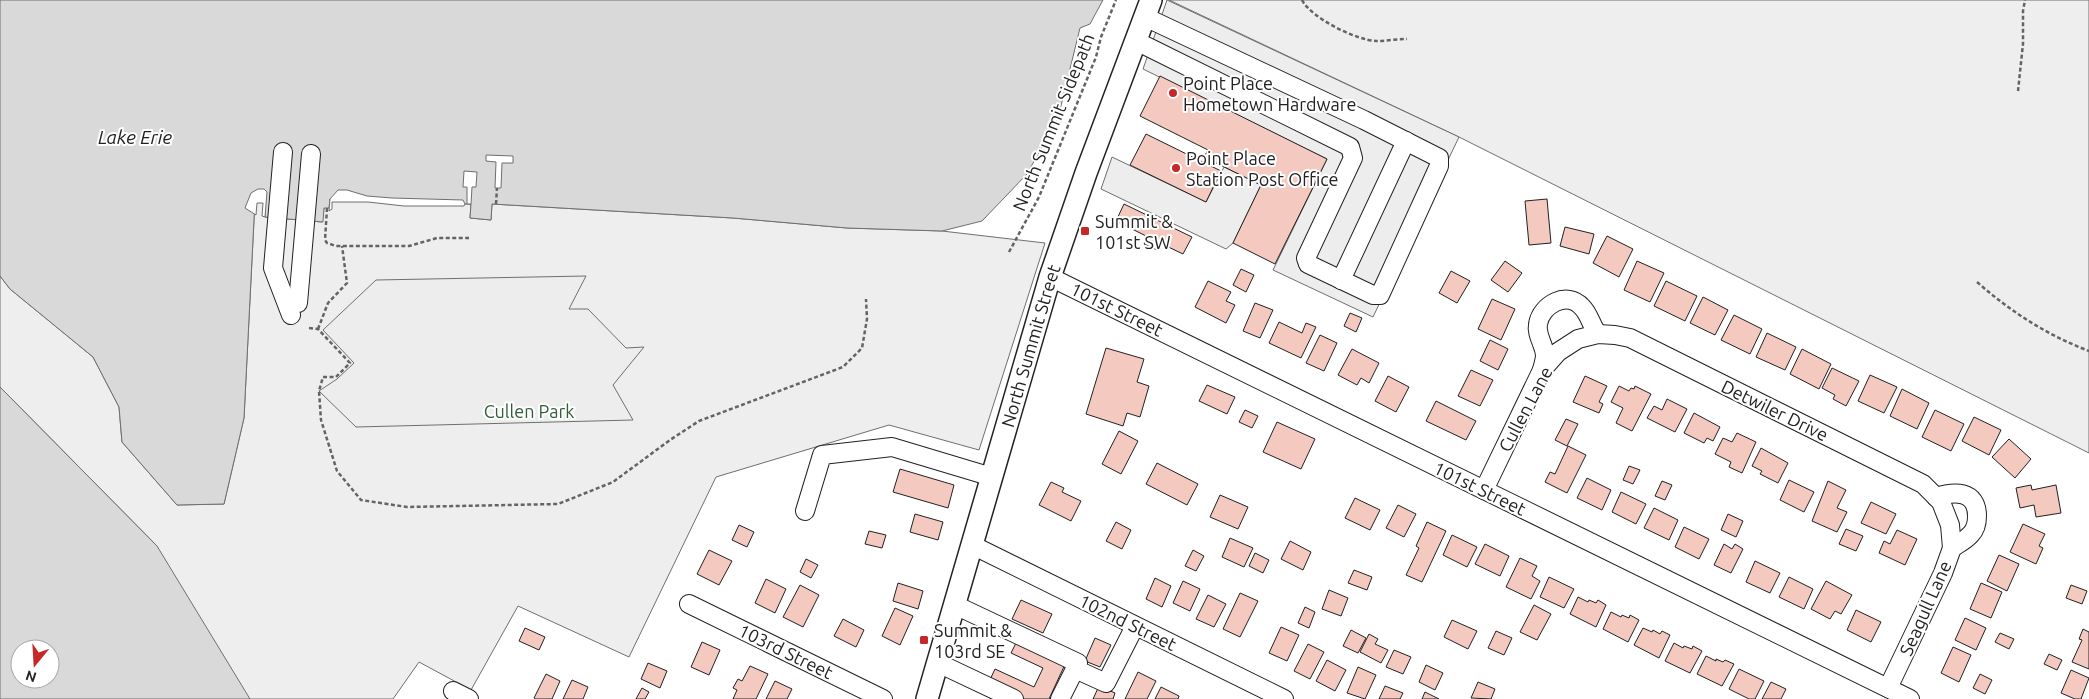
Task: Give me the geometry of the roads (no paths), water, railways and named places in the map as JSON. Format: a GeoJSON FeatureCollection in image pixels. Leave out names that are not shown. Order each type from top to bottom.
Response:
{"type":"FeatureCollection","features":[{"type":"Feature","properties":{"kind":"main road","name":"North Summit Street"},"geometry":{"type":"LineString","coordinates":[[927,699],[1050,276],[1086,173],[1148,9]]}},
{"type":"Feature","properties":{"kind":"street"},"geometry":{"type":"LineString","coordinates":[[1136,41],[1350,147],[1353,158],[1306,258],[1308,264],[1373,295],[1380,295],[1384,290],[1440,162],[1439,158],[1148,9]]}},
{"type":"Feature","properties":{"kind":"street"},"geometry":{"type":"LineString","coordinates":[[1350,147],[1364,120]]}},
{"type":"Feature","properties":{"kind":"street"},"geometry":{"type":"LineString","coordinates":[[1341,280],[1406,141]]}},
{"type":"Feature","properties":{"kind":"street"},"geometry":{"type":"LineString","coordinates":[[287,152],[283,268],[291,315],[273,268],[287,152]]}},
{"type":"Feature","properties":{"kind":"street"},"geometry":{"type":"LineString","coordinates":[[298,303],[316,154],[311,281]]}},
{"type":"Feature","properties":{"kind":"street","name":"101st Street"},"geometry":{"type":"LineString","coordinates":[[1050,276],[1910,699]]}},
{"type":"Feature","properties":{"kind":"street"},"geometry":{"type":"LineString","coordinates":[[1542,370],[1545,356],[1538,333],[1538,323],[1548,306],[1556,301],[1568,300],[1581,306],[1598,334]]}},
{"type":"Feature","properties":{"kind":"street","name":"Detwiler Drive"},"geometry":{"type":"LineString","coordinates":[[1578,339],[1598,334],[1630,338],[1923,484],[1941,502],[1950,525]]}},
{"type":"Feature","properties":{"kind":"street","name":"Cullen Lane"},"geometry":{"type":"LineString","coordinates":[[1484,490],[1542,370],[1558,352],[1578,339]]}},
{"type":"Feature","properties":{"kind":"street"},"geometry":{"type":"LineString","coordinates":[[805,511],[822,455],[892,447],[992,477]]}},
{"type":"Feature","properties":{"kind":"street"},"geometry":{"type":"LineString","coordinates":[[1936,497],[1950,492],[1969,497],[1975,503],[1977,513],[1975,529],[1971,536],[1952,548]]}},
{"type":"Feature","properties":{"kind":"street","name":"Seagull Lane"},"geometry":{"type":"LineString","coordinates":[[1888,688],[1943,573],[1952,548],[1950,525]]}},
{"type":"Feature","properties":{"kind":"street","name":"102nd Street"},"geometry":{"type":"LineString","coordinates":[[972,546],[1284,699]]}},
{"type":"Feature","properties":{"kind":"street","name":"103rd Street"},"geometry":{"type":"LineString","coordinates":[[689,604],[883,699]]}},
{"type":"Feature","properties":{"kind":"street"},"geometry":{"type":"LineString","coordinates":[[955,606],[1078,663],[1060,699]]}},
{"type":"Feature","properties":{"kind":"street"},"geometry":{"type":"LineString","coordinates":[[1075,669],[1106,683],[1135,626]]}},
{"type":"Feature","properties":{"kind":"street"},"geometry":{"type":"LineString","coordinates":[[938,663],[1014,699]]}},
{"type":"Feature","properties":{"kind":"water","name":"Lake Erie"},"geometry":{"type":"Polygon","coordinates":[[[0,0],[1103,0],[1090,24],[1080,28],[1058,118],[1027,174],[982,221],[942,231],[847,228],[733,218],[492,204],[491,220],[470,218],[471,204],[330,199],[329,208],[324,208],[323,222],[265,217],[265,201],[255,200],[244,418],[224,504],[177,505],[122,442],[119,407],[93,357],[10,289],[0,276],[0,0]]]}},
{"type":"Feature","properties":{"kind":"water"},"geometry":{"type":"Polygon","coordinates":[[[0,387],[157,546],[250,699],[0,699],[0,387]]]}},
{"type":"Feature","properties":{"kind":"place","name":"Point Place Hometown Hardware"},"geometry":{"type":"Point","coordinates":[1173,93]}},
{"type":"Feature","properties":{"kind":"place","name":"Point Place Station Post Office"},"geometry":{"type":"Point","coordinates":[1176,168]}},
{"type":"Feature","properties":{"kind":"place","name":"Summit & 101st SW"},"geometry":{"type":"Point","coordinates":[1085,231]}},
{"type":"Feature","properties":{"kind":"place","name":"Summit & 103rd SE"},"geometry":{"type":"Point","coordinates":[924,640]}},
{"type":"Feature","properties":{"kind":"park label","name":"Cullen Park"},"geometry":{"type":"Point","coordinates":[529,411]}}]}
